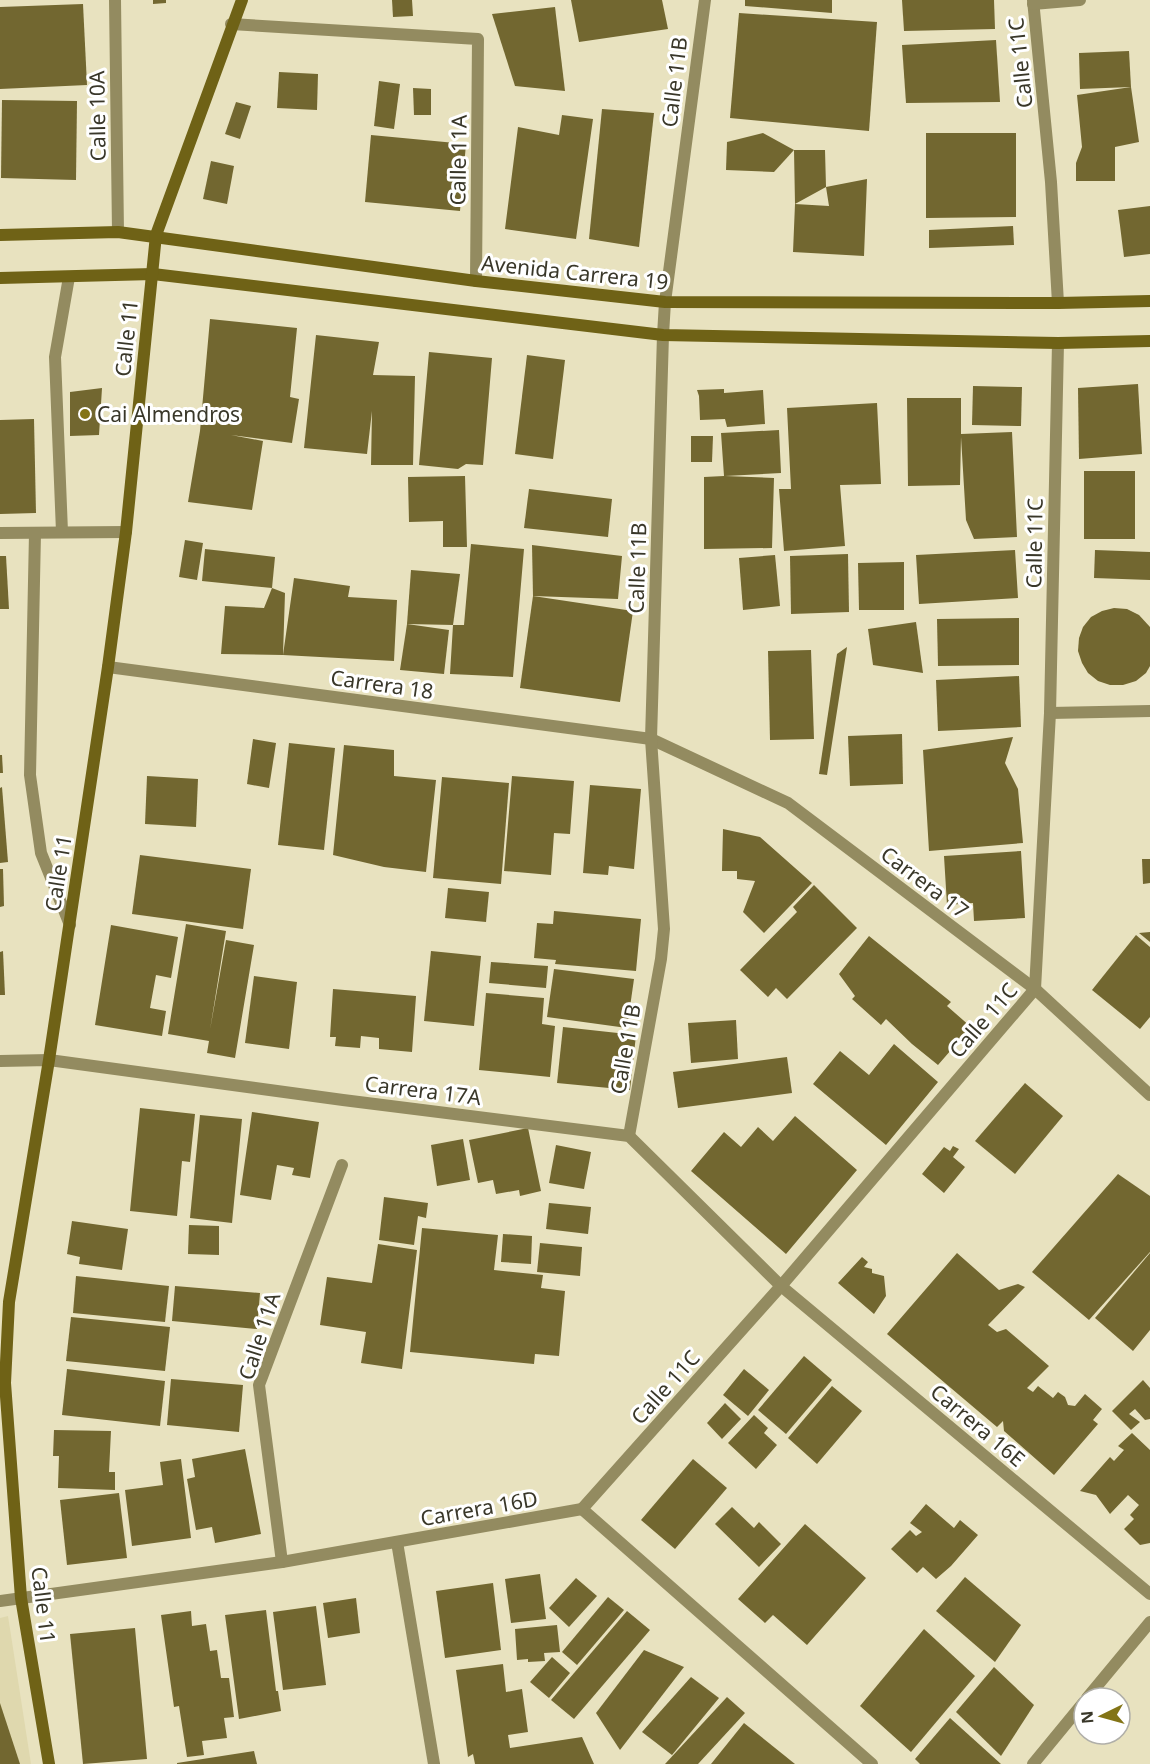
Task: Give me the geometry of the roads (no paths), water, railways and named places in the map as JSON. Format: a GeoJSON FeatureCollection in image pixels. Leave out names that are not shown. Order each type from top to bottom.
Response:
{"type":"FeatureCollection","features":[{"type":"Feature","properties":{"kind":"main road","name":"Calle 11"},"geometry":{"type":"LineString","coordinates":[[49,1764],[21,1598],[5,1383],[4,1302],[49,1060],[108,667],[126,532],[156,236],[231,24],[242,0]]}},
{"type":"Feature","properties":{"kind":"main road","name":"Avenida Carrera 19"},"geometry":{"type":"LineString","coordinates":[[0,235],[118,232],[476,281],[665,302],[1058,303],[1150,300]]}},
{"type":"Feature","properties":{"kind":"main road"},"geometry":{"type":"LineString","coordinates":[[0,278],[153,274],[663,335],[1058,343],[1150,341]]}},
{"type":"Feature","properties":{"kind":"street","name":"Calle 10A"},"geometry":{"type":"LineString","coordinates":[[115,0],[118,232]]}},
{"type":"Feature","properties":{"kind":"street","name":"Calle 11B"},"geometry":{"type":"LineString","coordinates":[[629,1136],[661,959],[664,929],[651,739],[663,335],[665,302],[705,0]]}},
{"type":"Feature","properties":{"kind":"street"},"geometry":{"type":"LineString","coordinates":[[1033,2],[1080,0]]}},
{"type":"Feature","properties":{"kind":"street","name":"Calle 11C"},"geometry":{"type":"LineString","coordinates":[[1033,2],[1051,182],[1058,303]]}},
{"type":"Feature","properties":{"kind":"street","name":"Calle 11A"},"geometry":{"type":"LineString","coordinates":[[231,24],[478,39],[476,281]]}},
{"type":"Feature","properties":{"kind":"street"},"geometry":{"type":"LineString","coordinates":[[62,532],[55,357],[69,277]]}},
{"type":"Feature","properties":{"kind":"street","name":"Calle 11C"},"geometry":{"type":"LineString","coordinates":[[582,1509],[781,1286],[1035,989],[1050,713],[1058,343]]}},
{"type":"Feature","properties":{"kind":"street"},"geometry":{"type":"LineString","coordinates":[[35,532],[30,776],[40,853],[70,925]]}},
{"type":"Feature","properties":{"kind":"street"},"geometry":{"type":"LineString","coordinates":[[0,533],[126,532]]}},
{"type":"Feature","properties":{"kind":"street","name":"Carrera 18"},"geometry":{"type":"LineString","coordinates":[[108,667],[651,739]]}},
{"type":"Feature","properties":{"kind":"street"},"geometry":{"type":"LineString","coordinates":[[1050,713],[1150,711]]}},
{"type":"Feature","properties":{"kind":"street","name":"Carrera 17"},"geometry":{"type":"LineString","coordinates":[[651,739],[788,803],[1035,989],[1150,1095]]}},
{"type":"Feature","properties":{"kind":"street","name":"Carrera 17A"},"geometry":{"type":"LineString","coordinates":[[0,1061],[49,1060],[629,1136]]}},
{"type":"Feature","properties":{"kind":"street"},"geometry":{"type":"LineString","coordinates":[[629,1136],[781,1286]]}},
{"type":"Feature","properties":{"kind":"street","name":"Calle 11A"},"geometry":{"type":"LineString","coordinates":[[282,1562],[259,1385],[342,1165]]}},
{"type":"Feature","properties":{"kind":"street","name":"Carrera 16E"},"geometry":{"type":"LineString","coordinates":[[781,1286],[1150,1594]]}},
{"type":"Feature","properties":{"kind":"street"},"geometry":{"type":"LineString","coordinates":[[582,1509],[872,1764]]}},
{"type":"Feature","properties":{"kind":"street","name":"Carrera 16D"},"geometry":{"type":"LineString","coordinates":[[0,1601],[282,1562],[582,1509]]}},
{"type":"Feature","properties":{"kind":"street"},"geometry":{"type":"LineString","coordinates":[[397,1542],[434,1764]]}},
{"type":"Feature","properties":{"kind":"street"},"geometry":{"type":"LineString","coordinates":[[1097,1686],[1150,1622]]}},
{"type":"Feature","properties":{"kind":"street"},"geometry":{"type":"LineString","coordinates":[[1033,1764],[1072,1717]]}},
{"type":"Feature","properties":{"kind":"place","name":"Cai Almendros"},"geometry":{"type":"Point","coordinates":[85,414]}}]}
